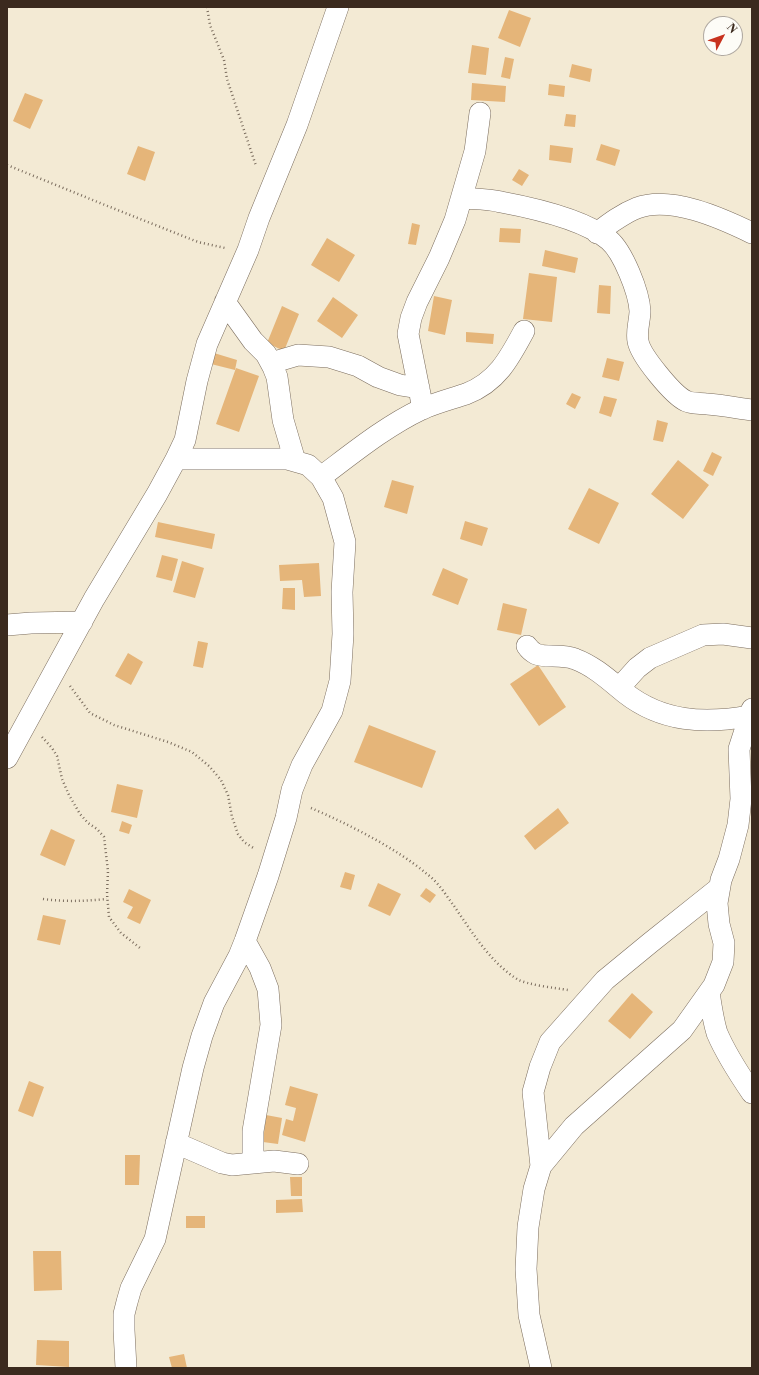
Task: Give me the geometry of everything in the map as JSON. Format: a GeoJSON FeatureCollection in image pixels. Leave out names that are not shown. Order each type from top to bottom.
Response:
{"type":"FeatureCollection","features":[{"type":"Feature","properties":{"kind":"street"},"geometry":{"type":"LineString","coordinates":[[7,758],[82,622],[157,494],[185,440],[197,381],[207,344],[248,250],[297,125],[338,7]]}},
{"type":"Feature","properties":{"kind":"street"},"geometry":{"type":"LineString","coordinates":[[422,409],[408,334],[411,318],[422,291],[456,220],[475,151],[480,113]]}},
{"type":"Feature","properties":{"kind":"street"},"geometry":{"type":"LineString","coordinates":[[462,198],[500,202],[543,212],[571,220],[609,240],[619,252],[629,272],[640,309],[638,340],[640,348],[656,371],[675,393],[687,402],[752,410]]}},
{"type":"Feature","properties":{"kind":"street"},"geometry":{"type":"LineString","coordinates":[[597,233],[615,219],[638,208],[658,203],[690,208],[725,220],[752,233]]}},
{"type":"Feature","properties":{"kind":"street"},"geometry":{"type":"LineString","coordinates":[[225,302],[253,341],[266,354],[271,363],[277,377],[283,420],[295,461]]}},
{"type":"Feature","properties":{"kind":"street"},"geometry":{"type":"LineString","coordinates":[[321,477],[390,427],[422,409],[468,393],[484,385],[509,360],[524,331]]}},
{"type":"Feature","properties":{"kind":"street"},"geometry":{"type":"LineString","coordinates":[[271,363],[298,355],[329,357],[358,366],[378,377],[400,385],[419,388]]}},
{"type":"Feature","properties":{"kind":"street"},"geometry":{"type":"LineString","coordinates":[[126,1368],[124,1314],[126,1302],[131,1288],[155,1239],[193,1068],[202,1036],[214,1003],[239,956],[245,941],[274,857],[290,799],[302,765],[332,711],[340,681],[344,634],[342,592],[345,542],[332,498],[321,477],[308,465],[287,459],[176,459]]}},
{"type":"Feature","properties":{"kind":"street"},"geometry":{"type":"LineString","coordinates":[[7,625],[82,622]]}},
{"type":"Feature","properties":{"kind":"street"},"geometry":{"type":"LineString","coordinates":[[619,688],[637,668],[650,658],[703,635],[723,634],[752,638]]}},
{"type":"Feature","properties":{"kind":"street"},"geometry":{"type":"LineString","coordinates":[[527,646],[535,654],[574,658],[603,674],[619,688],[643,705],[662,714],[686,719],[726,720],[750,712]]}},
{"type":"Feature","properties":{"kind":"street"},"geometry":{"type":"LineString","coordinates":[[541,1368],[529,1316],[526,1270],[528,1227],[534,1189],[541,1166],[574,1126],[682,1030],[714,985],[723,962],[724,943],[718,924],[717,903],[721,880],[729,859],[738,825],[741,799],[739,749],[750,712]]}},
{"type":"Feature","properties":{"kind":"street"},"geometry":{"type":"LineString","coordinates":[[541,1166],[533,1092],[540,1066],[550,1042],[605,980],[719,888]]}},
{"type":"Feature","properties":{"kind":"street"},"geometry":{"type":"LineString","coordinates":[[245,941],[260,968],[268,989],[271,1025],[253,1131],[253,1163]]}},
{"type":"Feature","properties":{"kind":"street"},"geometry":{"type":"LineString","coordinates":[[709,992],[711,1009],[717,1032],[728,1056],[752,1093]]}},
{"type":"Feature","properties":{"kind":"street"},"geometry":{"type":"LineString","coordinates":[[176,1143],[222,1163],[232,1165],[274,1161],[298,1164]]}},
{"type":"Feature","properties":{"kind":"path"},"geometry":{"type":"LineString","coordinates":[[207,7],[210,25],[224,60],[227,79],[252,152],[266,202]]}},
{"type":"Feature","properties":{"kind":"path"},"geometry":{"type":"LineString","coordinates":[[7,165],[198,242],[232,249],[248,250]]}},
{"type":"Feature","properties":{"kind":"path"},"geometry":{"type":"LineString","coordinates":[[59,664],[72,688],[90,713],[114,725],[168,742],[192,752],[209,766],[221,780],[228,795],[232,817],[238,834],[244,842],[256,850],[274,857]]}},
{"type":"Feature","properties":{"kind":"path"},"geometry":{"type":"LineString","coordinates":[[24,727],[43,737],[52,748],[56,756],[62,779],[80,814],[104,837],[108,871],[107,899],[109,917],[121,933],[140,948]]}},
{"type":"Feature","properties":{"kind":"path"},"geometry":{"type":"LineString","coordinates":[[290,799],[320,812],[383,844],[428,874],[444,893],[480,943],[498,963],[518,980],[542,986],[593,993]]}},
{"type":"Feature","properties":{"kind":"path"},"geometry":{"type":"LineString","coordinates":[[43,899],[72,901],[107,899]]}},
{"type":"Feature","properties":{"kind":"building"},"geometry":{"type":"Polygon","coordinates":[[[509,10],[531,18],[520,47],[498,38],[509,10]]]}},
{"type":"Feature","properties":{"kind":"building"},"geometry":{"type":"Polygon","coordinates":[[[472,45],[489,48],[486,75],[468,73],[472,45]]]}},
{"type":"Feature","properties":{"kind":"building"},"geometry":{"type":"Polygon","coordinates":[[[505,57],[514,59],[510,79],[501,77],[505,57]]]}},
{"type":"Feature","properties":{"kind":"building"},"geometry":{"type":"Polygon","coordinates":[[[572,64],[592,69],[590,82],[569,77],[572,64]]]}},
{"type":"Feature","properties":{"kind":"building"},"geometry":{"type":"Polygon","coordinates":[[[472,83],[506,86],[505,102],[471,100],[472,83]]]}},
{"type":"Feature","properties":{"kind":"building"},"geometry":{"type":"Polygon","coordinates":[[[549,84],[565,86],[564,97],[548,95],[549,84]]]}},
{"type":"Feature","properties":{"kind":"building"},"geometry":{"type":"Polygon","coordinates":[[[25,93],[43,100],[30,129],[13,121],[25,93]]]}},
{"type":"Feature","properties":{"kind":"building"},"geometry":{"type":"Polygon","coordinates":[[[566,114],[576,115],[575,127],[564,126],[566,114]]]}},
{"type":"Feature","properties":{"kind":"building"},"geometry":{"type":"Polygon","coordinates":[[[601,144],[620,150],[615,166],[596,160],[601,144]]]}},
{"type":"Feature","properties":{"kind":"building"},"geometry":{"type":"Polygon","coordinates":[[[550,145],[573,148],[571,163],[549,160],[550,145]]]}},
{"type":"Feature","properties":{"kind":"building"},"geometry":{"type":"Polygon","coordinates":[[[138,146],[155,152],[145,181],[127,174],[138,146]]]}},
{"type":"Feature","properties":{"kind":"building"},"geometry":{"type":"Polygon","coordinates":[[[519,169],[529,175],[522,186],[512,180],[519,169]]]}},
{"type":"Feature","properties":{"kind":"building"},"geometry":{"type":"Polygon","coordinates":[[[412,223],[420,225],[416,245],[408,244],[412,223]]]}},
{"type":"Feature","properties":{"kind":"building"},"geometry":{"type":"Polygon","coordinates":[[[500,228],[521,229],[520,243],[499,242],[500,228]]]}},
{"type":"Feature","properties":{"kind":"building"},"geometry":{"type":"Polygon","coordinates":[[[327,238],[355,255],[339,282],[311,265],[327,238]]]}},
{"type":"Feature","properties":{"kind":"building"},"geometry":{"type":"Polygon","coordinates":[[[545,250],[578,258],[575,273],[542,266],[545,250]]]}},
{"type":"Feature","properties":{"kind":"building"},"geometry":{"type":"Polygon","coordinates":[[[529,273],[557,277],[552,322],[523,319],[529,273]]]}},
{"type":"Feature","properties":{"kind":"building"},"geometry":{"type":"Polygon","coordinates":[[[599,285],[611,286],[610,314],[597,313],[599,285]]]}},
{"type":"Feature","properties":{"kind":"building"},"geometry":{"type":"Polygon","coordinates":[[[434,296],[452,300],[445,335],[428,331],[434,296]]]}},
{"type":"Feature","properties":{"kind":"building"},"geometry":{"type":"Polygon","coordinates":[[[333,297],[358,315],[342,338],[317,321],[333,297]]]}},
{"type":"Feature","properties":{"kind":"building"},"geometry":{"type":"Polygon","coordinates":[[[282,306],[299,314],[284,351],[267,343],[282,306]]]}},
{"type":"Feature","properties":{"kind":"building"},"geometry":{"type":"Polygon","coordinates":[[[466,332],[494,334],[493,344],[466,342],[466,332]]]}},
{"type":"Feature","properties":{"kind":"building"},"geometry":{"type":"Polygon","coordinates":[[[214,353],[237,360],[235,370],[211,364],[214,353]]]}},
{"type":"Feature","properties":{"kind":"building"},"geometry":{"type":"Polygon","coordinates":[[[607,358],[624,362],[619,381],[602,377],[607,358]]]}},
{"type":"Feature","properties":{"kind":"building"},"geometry":{"type":"Polygon","coordinates":[[[236,368],[259,376],[239,432],[216,424],[236,368]]]}},
{"type":"Feature","properties":{"kind":"building"},"geometry":{"type":"Polygon","coordinates":[[[572,393],[581,397],[575,409],[566,404],[572,393]]]}},
{"type":"Feature","properties":{"kind":"building"},"geometry":{"type":"Polygon","coordinates":[[[604,396],[617,399],[611,417],[599,413],[604,396]]]}},
{"type":"Feature","properties":{"kind":"building"},"geometry":{"type":"Polygon","coordinates":[[[657,420],[668,423],[663,442],[653,440],[657,420]]]}},
{"type":"Feature","properties":{"kind":"building"},"geometry":{"type":"Polygon","coordinates":[[[712,452],[722,457],[713,476],[703,471],[712,452]]]}},
{"type":"Feature","properties":{"kind":"building"},"geometry":{"type":"Polygon","coordinates":[[[678,460],[709,485],[683,519],[651,494],[678,460]]]}},
{"type":"Feature","properties":{"kind":"building"},"geometry":{"type":"Polygon","coordinates":[[[392,480],[414,486],[407,514],[384,507],[392,480]]]}},
{"type":"Feature","properties":{"kind":"building"},"geometry":{"type":"Polygon","coordinates":[[[589,488],[619,503],[599,544],[568,529],[589,488]]]}},
{"type":"Feature","properties":{"kind":"building"},"geometry":{"type":"Polygon","coordinates":[[[465,521],[488,528],[482,546],[460,539],[465,521]]]}},
{"type":"Feature","properties":{"kind":"building"},"geometry":{"type":"Polygon","coordinates":[[[158,522],[215,534],[212,549],[155,537],[158,522]]]}},
{"type":"Feature","properties":{"kind":"building"},"geometry":{"type":"Polygon","coordinates":[[[162,555],[178,559],[172,581],[156,577],[162,555]]]}},
{"type":"Feature","properties":{"kind":"building"},"geometry":{"type":"Polygon","coordinates":[[[182,561],[204,568],[195,598],[173,592],[182,561]]]}},
{"type":"Feature","properties":{"kind":"building"},"geometry":{"type":"Polygon","coordinates":[[[319,563],[321,596],[304,597],[302,580],[280,581],[279,565],[319,563]]]}},
{"type":"Feature","properties":{"kind":"building"},"geometry":{"type":"Polygon","coordinates":[[[443,568],[468,579],[458,605],[432,595],[443,568]]]}},
{"type":"Feature","properties":{"kind":"building"},"geometry":{"type":"Polygon","coordinates":[[[283,588],[295,588],[295,610],[282,609],[283,588]]]}},
{"type":"Feature","properties":{"kind":"building"},"geometry":{"type":"Polygon","coordinates":[[[503,603],[527,609],[521,635],[497,630],[503,603]]]}},
{"type":"Feature","properties":{"kind":"building"},"geometry":{"type":"Polygon","coordinates":[[[198,641],[208,643],[203,668],[193,666],[198,641]]]}},
{"type":"Feature","properties":{"kind":"building"},"geometry":{"type":"Polygon","coordinates":[[[128,653],[143,662],[131,685],[115,676],[128,653]]]}},
{"type":"Feature","properties":{"kind":"building"},"geometry":{"type":"Polygon","coordinates":[[[538,665],[566,707],[539,726],[510,684],[538,665]]]}},
{"type":"Feature","properties":{"kind":"building"},"geometry":{"type":"Polygon","coordinates":[[[369,725],[436,751],[422,788],[354,762],[369,725]]]}},
{"type":"Feature","properties":{"kind":"building"},"geometry":{"type":"Polygon","coordinates":[[[117,784],[143,790],[137,818],[111,812],[117,784]]]}},
{"type":"Feature","properties":{"kind":"building"},"geometry":{"type":"Polygon","coordinates":[[[558,808],[569,823],[535,850],[524,836],[558,808]]]}},
{"type":"Feature","properties":{"kind":"building"},"geometry":{"type":"Polygon","coordinates":[[[122,821],[132,825],[129,834],[119,831],[122,821]]]}},
{"type":"Feature","properties":{"kind":"building"},"geometry":{"type":"Polygon","coordinates":[[[51,829],[75,840],[65,866],[40,855],[51,829]]]}},
{"type":"Feature","properties":{"kind":"building"},"geometry":{"type":"Polygon","coordinates":[[[345,872],[355,875],[351,890],[340,887],[345,872]]]}},
{"type":"Feature","properties":{"kind":"building"},"geometry":{"type":"Polygon","coordinates":[[[378,883],[401,894],[390,916],[368,906],[378,883]]]}},
{"type":"Feature","properties":{"kind":"building"},"geometry":{"type":"Polygon","coordinates":[[[426,888],[436,895],[430,903],[420,896],[426,888]]]}},
{"type":"Feature","properties":{"kind":"building"},"geometry":{"type":"Polygon","coordinates":[[[129,889],[151,900],[140,924],[127,918],[133,907],[123,902],[129,889]]]}},
{"type":"Feature","properties":{"kind":"building"},"geometry":{"type":"Polygon","coordinates":[[[43,915],[66,920],[60,945],[37,940],[43,915]]]}},
{"type":"Feature","properties":{"kind":"building"},"geometry":{"type":"Polygon","coordinates":[[[632,993],[653,1012],[630,1039],[608,1021],[632,993]]]}},
{"type":"Feature","properties":{"kind":"building"},"geometry":{"type":"Polygon","coordinates":[[[29,1081],[44,1087],[33,1117],[18,1111],[29,1081]]]}},
{"type":"Feature","properties":{"kind":"building"},"geometry":{"type":"Polygon","coordinates":[[[290,1086],[318,1094],[305,1142],[282,1135],[286,1119],[293,1121],[296,1108],[285,1105],[290,1086]]]}},
{"type":"Feature","properties":{"kind":"building"},"geometry":{"type":"Polygon","coordinates":[[[266,1115],[282,1118],[278,1144],[263,1142],[266,1115]]]}},
{"type":"Feature","properties":{"kind":"building"},"geometry":{"type":"Polygon","coordinates":[[[125,1155],[140,1155],[139,1185],[125,1185],[125,1155]]]}},
{"type":"Feature","properties":{"kind":"building"},"geometry":{"type":"Polygon","coordinates":[[[290,1177],[302,1177],[302,1196],[291,1196],[290,1177]]]}},
{"type":"Feature","properties":{"kind":"building"},"geometry":{"type":"Polygon","coordinates":[[[302,1199],[303,1212],[276,1213],[276,1200],[302,1199]]]}},
{"type":"Feature","properties":{"kind":"building"},"geometry":{"type":"Polygon","coordinates":[[[186,1216],[205,1216],[205,1228],[186,1228],[186,1216]]]}},
{"type":"Feature","properties":{"kind":"building"},"geometry":{"type":"Polygon","coordinates":[[[33,1251],[61,1251],[62,1290],[34,1291],[33,1251]]]}},
{"type":"Feature","properties":{"kind":"building"},"geometry":{"type":"Polygon","coordinates":[[[37,1340],[69,1341],[69,1367],[36,1365],[37,1340]]]}},
{"type":"Feature","properties":{"kind":"building"},"geometry":{"type":"Polygon","coordinates":[[[184,1354],[187,1368],[172,1368],[169,1357],[184,1354]]]}}]}
